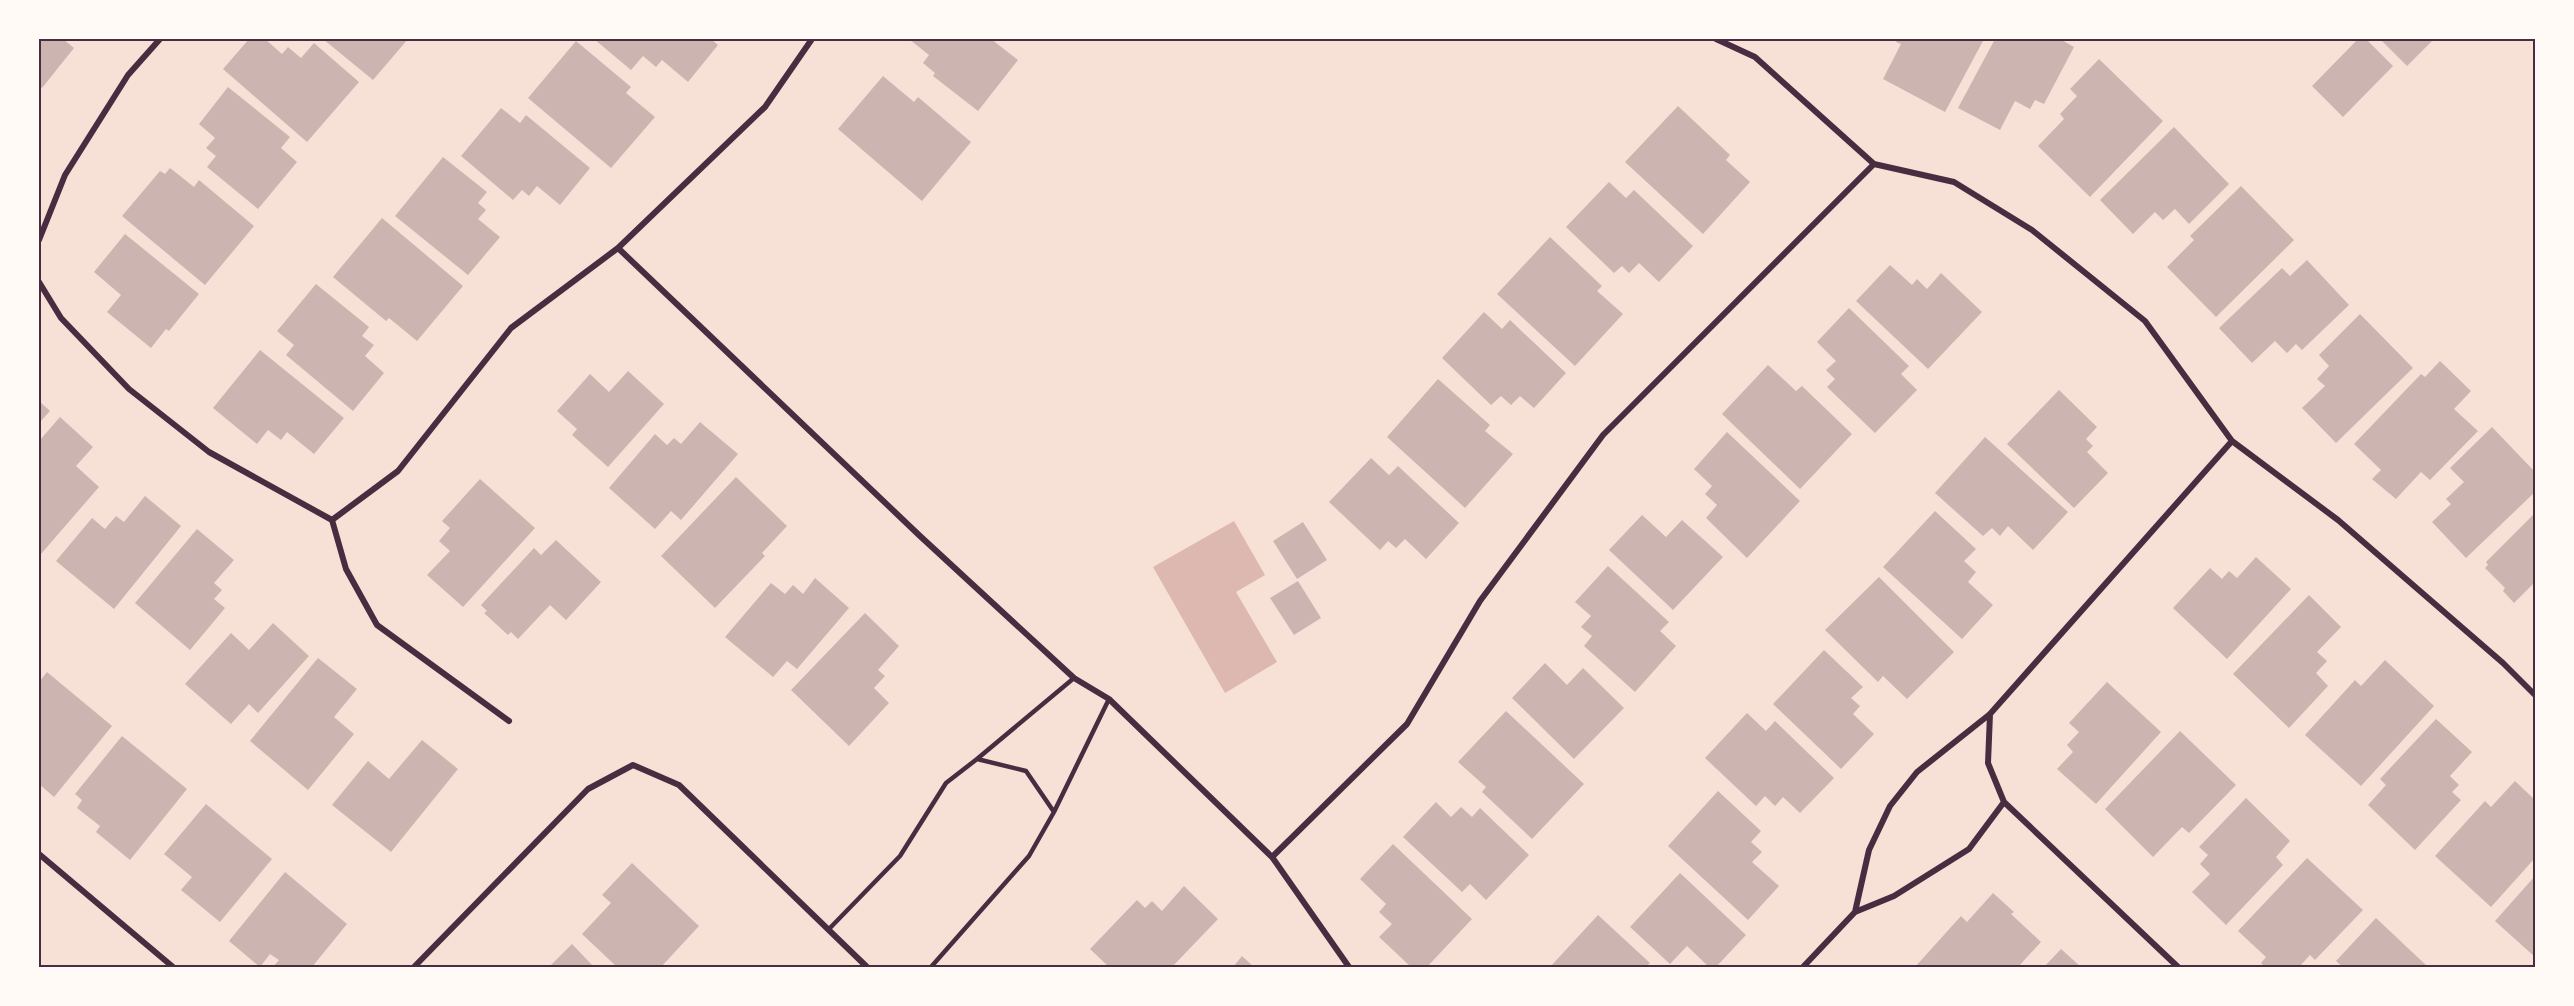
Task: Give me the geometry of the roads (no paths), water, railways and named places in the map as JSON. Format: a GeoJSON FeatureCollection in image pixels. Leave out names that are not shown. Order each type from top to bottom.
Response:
{"type":"FeatureCollection","features":[{"type":"Feature","properties":{"kind":"street"},"geometry":{"type":"LineString","coordinates":[[39,240],[65,175],[128,75],[160,39]]}},
{"type":"Feature","properties":{"kind":"street"},"geometry":{"type":"LineString","coordinates":[[332,520],[398,471],[511,328],[618,248],[765,107],[812,39]]}},
{"type":"Feature","properties":{"kind":"street"},"geometry":{"type":"LineString","coordinates":[[1716,39],[1755,57],[1874,164],[1954,182],[2032,230],[2145,321],[2232,441],[2337,520],[2504,663],[2535,695]]}},
{"type":"Feature","properties":{"kind":"street"},"geometry":{"type":"LineString","coordinates":[[1272,857],[1407,724],[1480,601],[1603,435],[1874,164]]}},
{"type":"Feature","properties":{"kind":"street"},"geometry":{"type":"LineString","coordinates":[[618,248],[920,536],[1074,678],[1109,699],[1272,857],[1349,967]]}},
{"type":"Feature","properties":{"kind":"street"},"geometry":{"type":"LineString","coordinates":[[39,282],[61,318],[129,389],[209,452],[332,520],[346,569],[377,626],[509,721]]}},
{"type":"Feature","properties":{"kind":"street"},"geometry":{"type":"LineString","coordinates":[[1855,912],[1869,850],[1890,806],[1917,772],[1990,714],[2232,441]]}},
{"type":"Feature","properties":{"kind":"street"},"geometry":{"type":"LineString","coordinates":[[1990,714],[1988,763],[2004,802],[2178,967]]}},
{"type":"Feature","properties":{"kind":"street"},"geometry":{"type":"LineString","coordinates":[[414,967],[588,789],[633,765],[679,785],[867,967]]}},
{"type":"Feature","properties":{"kind":"street"},"geometry":{"type":"LineString","coordinates":[[1803,967],[1855,912],[1894,896],[1969,849],[2004,802]]}},
{"type":"Feature","properties":{"kind":"street"},"geometry":{"type":"LineString","coordinates":[[39,854],[173,967]]}},
{"type":"Feature","properties":{"kind":"lane"},"geometry":{"type":"LineString","coordinates":[[829,929],[900,856],[946,783],[1074,678]]}},
{"type":"Feature","properties":{"kind":"lane"},"geometry":{"type":"LineString","coordinates":[[931,967],[1029,856],[1054,812],[1109,699]]}},
{"type":"Feature","properties":{"kind":"lane"},"geometry":{"type":"LineString","coordinates":[[977,759],[1026,771],[1054,812]]}}]}
